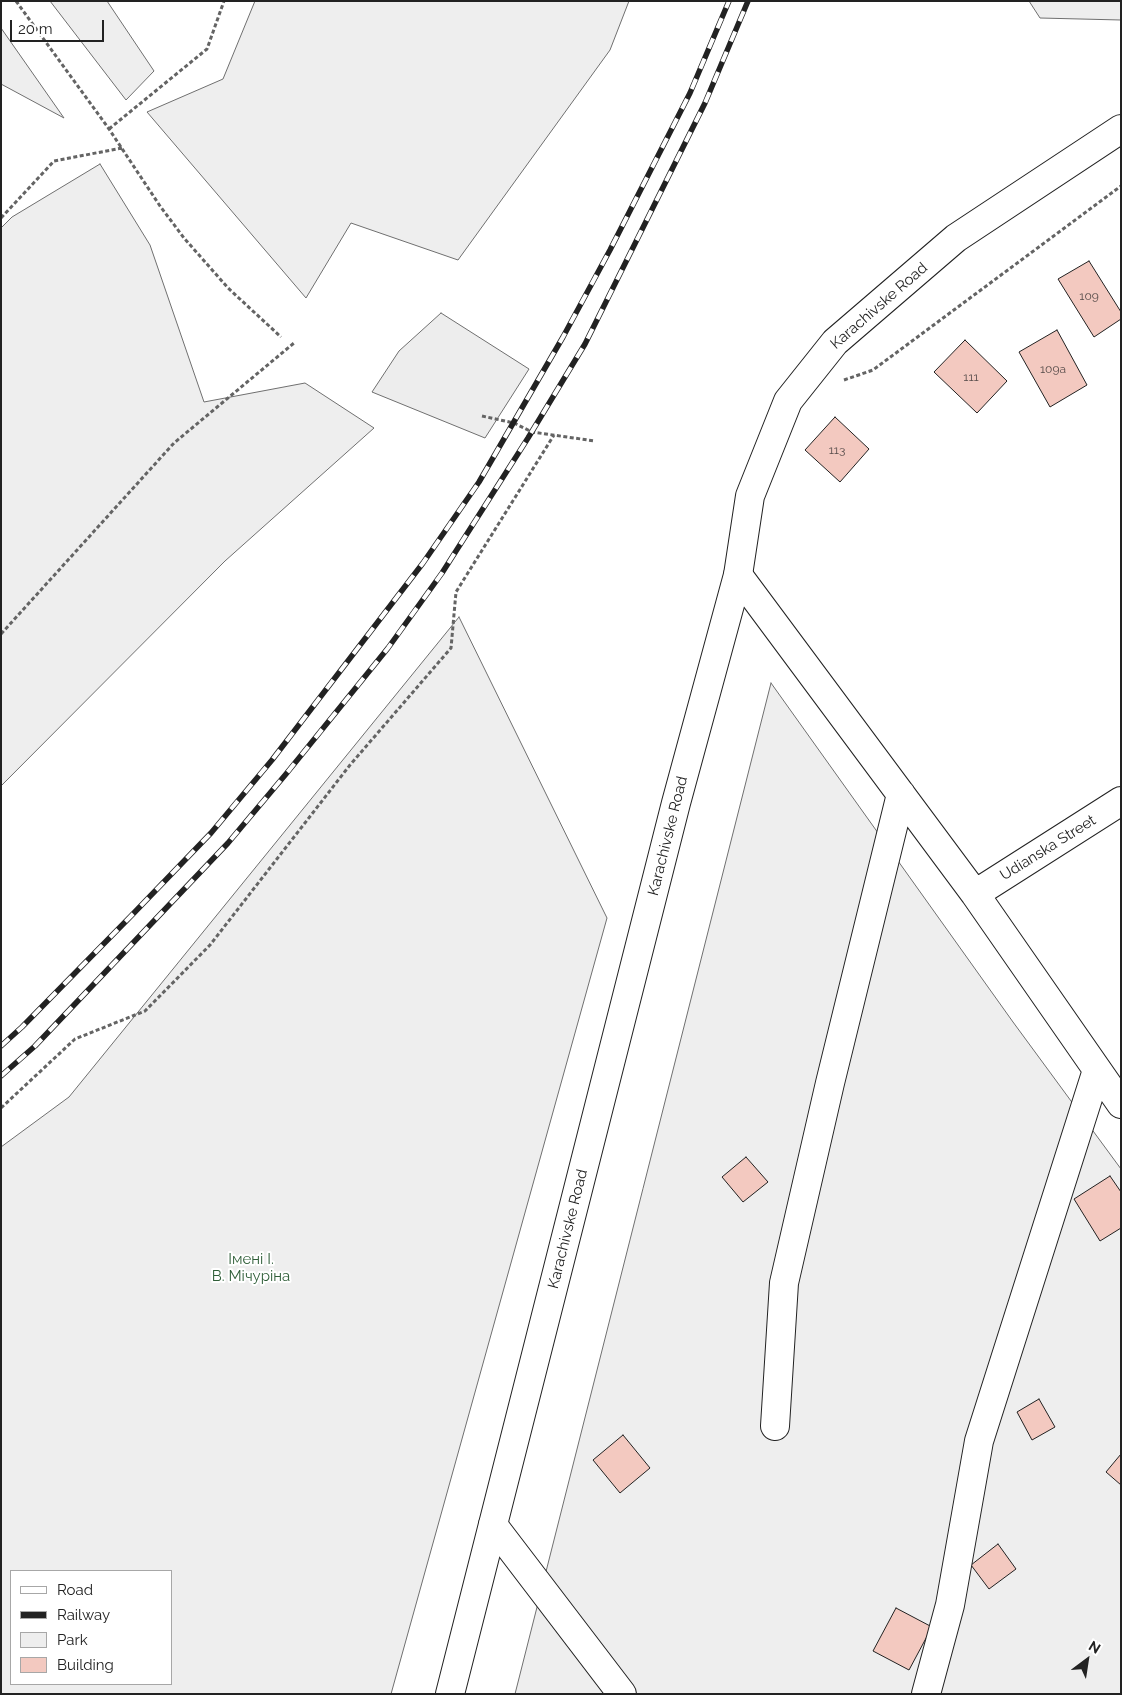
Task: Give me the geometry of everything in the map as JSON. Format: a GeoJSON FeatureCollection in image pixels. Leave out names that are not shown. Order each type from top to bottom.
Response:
{"type":"FeatureCollection","features":[{"type":"Feature","properties":{"kind":"street","name":"Karachivske Road"},"geometry":{"type":"LineString","coordinates":[[450,1694],[674,813],[738,575],[750,496],[788,401],[835,342],[956,238],[1121,129]]}},
{"type":"Feature","properties":{"kind":"street"},"geometry":{"type":"LineString","coordinates":[[738,575],[975,894],[1121,1104]]}},
{"type":"Feature","properties":{"kind":"street"},"geometry":{"type":"LineString","coordinates":[[775,1426],[784,1283],[830,1082],[901,794]]}},
{"type":"Feature","properties":{"kind":"street","name":"Udianska Street"},"geometry":{"type":"LineString","coordinates":[[975,894],[1121,801]]}},
{"type":"Feature","properties":{"kind":"street"},"geometry":{"type":"LineString","coordinates":[[926,1694],[950,1605],[979,1441],[1097,1070]]}},
{"type":"Feature","properties":{"kind":"street"},"geometry":{"type":"LineString","coordinates":[[493,1525],[622,1694]]}},
{"type":"Feature","properties":{"kind":"path"},"geometry":{"type":"LineString","coordinates":[[16,1],[109,129],[160,206],[184,238],[228,288],[282,337]]}},
{"type":"Feature","properties":{"kind":"path"},"geometry":{"type":"LineString","coordinates":[[109,129],[206,49],[224,1]]}},
{"type":"Feature","properties":{"kind":"path"},"geometry":{"type":"LineString","coordinates":[[1,218],[54,161],[122,148]]}},
{"type":"Feature","properties":{"kind":"path"},"geometry":{"type":"LineString","coordinates":[[839,382],[872,370],[1121,186]]}},
{"type":"Feature","properties":{"kind":"path"},"geometry":{"type":"LineString","coordinates":[[1,634],[174,443],[294,343]]}},
{"type":"Feature","properties":{"kind":"path"},"geometry":{"type":"LineString","coordinates":[[482,416],[514,423],[532,432],[595,441]]}},
{"type":"Feature","properties":{"kind":"path"},"geometry":{"type":"LineString","coordinates":[[1,1108],[75,1039],[145,1012],[210,945],[350,765],[451,648],[456,592],[554,435]]}},
{"type":"Feature","properties":{"kind":"green space"},"geometry":{"type":"Polygon","coordinates":[[[50,1],[107,1],[154,71],[126,100],[50,1]]]}},
{"type":"Feature","properties":{"kind":"green space"},"geometry":{"type":"Polygon","coordinates":[[[255,1],[629,1],[610,50],[458,260],[351,223],[306,298],[147,112],[223,79],[255,1]]]}},
{"type":"Feature","properties":{"kind":"green space"},"geometry":{"type":"Polygon","coordinates":[[[1029,1],[1121,1],[1121,20],[1040,18],[1029,1]]]}},
{"type":"Feature","properties":{"kind":"green space"},"geometry":{"type":"Polygon","coordinates":[[[1,28],[64,118],[1,84],[1,28]]]}},
{"type":"Feature","properties":{"kind":"green space"},"geometry":{"type":"Polygon","coordinates":[[[100,164],[150,245],[204,402],[305,383],[374,428],[225,561],[1,786],[1,228],[12,217],[100,164]]]}},
{"type":"Feature","properties":{"kind":"green space","name":"Імені І. В. Мічуріна"},"geometry":{"type":"Polygon","coordinates":[[[459,617],[607,918],[391,1694],[1,1694],[1,1147],[69,1097],[459,617]]]}},
{"type":"Feature","properties":{"kind":"green space"},"geometry":{"type":"Polygon","coordinates":[[[771,683],[1013,1022],[1121,1169],[1121,1694],[515,1694],[771,683]]]}},
{"type":"Feature","properties":{"kind":"shaded area"},"geometry":{"type":"Polygon","coordinates":[[[441,313],[529,369],[485,438],[372,392],[399,351],[441,313]]]}},
{"type":"Feature","properties":{"kind":"building"},"geometry":{"type":"Polygon","coordinates":[[[1089,261],[1121,312],[1121,319],[1094,337],[1058,279],[1089,261]]]}},
{"type":"Feature","properties":{"kind":"building"},"geometry":{"type":"Polygon","coordinates":[[[1057,330],[1087,385],[1050,407],[1019,352],[1057,330]]]}},
{"type":"Feature","properties":{"kind":"building"},"geometry":{"type":"Polygon","coordinates":[[[965,340],[1007,381],[977,413],[934,372],[965,340]]]}},
{"type":"Feature","properties":{"kind":"building"},"geometry":{"type":"Polygon","coordinates":[[[835,417],[869,449],[840,482],[805,450],[835,417]]]}},
{"type":"Feature","properties":{"kind":"building"},"geometry":{"type":"Polygon","coordinates":[[[746,1157],[768,1182],[743,1202],[722,1177],[746,1157]]]}},
{"type":"Feature","properties":{"kind":"building"},"geometry":{"type":"Polygon","coordinates":[[[1110,1176],[1121,1192],[1121,1228],[1100,1241],[1074,1199],[1110,1176]]]}},
{"type":"Feature","properties":{"kind":"building"},"geometry":{"type":"Polygon","coordinates":[[[1039,1399],[1055,1427],[1032,1440],[1017,1412],[1039,1399]]]}},
{"type":"Feature","properties":{"kind":"building"},"geometry":{"type":"Polygon","coordinates":[[[623,1435],[650,1468],[620,1493],[593,1460],[623,1435]]]}},
{"type":"Feature","properties":{"kind":"building"},"geometry":{"type":"Polygon","coordinates":[[[1121,1454],[1121,1485],[1106,1472],[1121,1454]]]}},
{"type":"Feature","properties":{"kind":"building"},"geometry":{"type":"Polygon","coordinates":[[[998,1544],[1016,1569],[989,1589],[971,1565],[998,1544]]]}},
{"type":"Feature","properties":{"kind":"building"},"geometry":{"type":"Polygon","coordinates":[[[896,1608],[932,1627],[909,1670],[873,1651],[896,1608]]]}},
{"type":"Feature","properties":{"kind":"railway"},"geometry":{"type":"LineString","coordinates":[[1,1046],[22,1027],[211,833],[272,760],[423,563],[479,482],[563,337],[610,250],[690,93],[729,1]]}},
{"type":"Feature","properties":{"kind":"railway"},"geometry":{"type":"LineString","coordinates":[[1,1076],[35,1046],[228,843],[388,648],[442,573],[585,344],[705,103],[748,1]]}}]}
